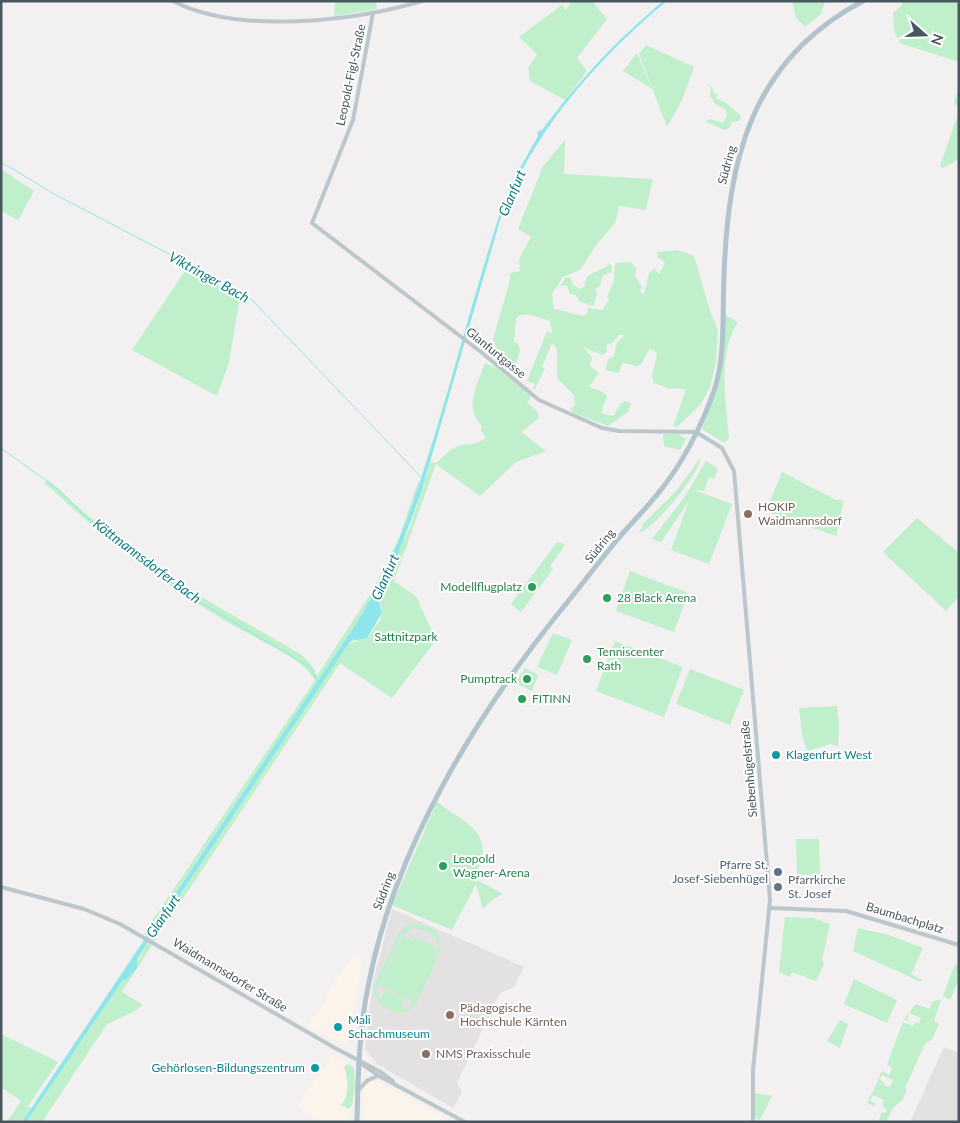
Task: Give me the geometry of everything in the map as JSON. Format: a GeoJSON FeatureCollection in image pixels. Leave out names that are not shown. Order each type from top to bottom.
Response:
{"type":"FeatureCollection","features":[{"type":"Feature","properties":{"kind":"main road","name":"Südring"},"geometry":{"type":"LineString","coordinates":[[357,1122],[359,1062],[364,1008],[380,934],[399,878],[437,799],[486,714],[530,652],[614,544],[664,487],[696,432],[714,390],[718,374],[723,312],[725,226],[728,202],[737,163],[756,110],[775,76],[796,49],[837,16],[863,1]]}},
{"type":"Feature","properties":{"kind":"street"},"geometry":{"type":"LineString","coordinates":[[174,1],[196,11],[232,18],[309,21],[373,14],[422,1]]}},
{"type":"Feature","properties":{"kind":"street","name":"Leopold-Figl-Straße"},"geometry":{"type":"LineString","coordinates":[[312,223],[353,120],[373,14]]}},
{"type":"Feature","properties":{"kind":"street","name":"Glanfurtgasse"},"geometry":{"type":"LineString","coordinates":[[312,223],[470,343],[539,400],[585,421],[619,431],[696,432]]}},
{"type":"Feature","properties":{"kind":"street","name":"Siebenhügelstraße"},"geometry":{"type":"LineString","coordinates":[[696,432],[722,448],[735,475],[771,908],[753,1070],[753,1122]]}},
{"type":"Feature","properties":{"kind":"street","name":"Waidmannsdorfer Straße"},"geometry":{"type":"LineString","coordinates":[[1,887],[84,910],[142,935],[359,1062],[379,1076],[393,1081]]}},
{"type":"Feature","properties":{"kind":"street","name":"Baumbachplatz"},"geometry":{"type":"LineString","coordinates":[[771,908],[846,911],[959,944]]}},
{"type":"Feature","properties":{"kind":"street","name":"Waidmannsdorfer Straße"},"geometry":{"type":"LineString","coordinates":[[359,1062],[381,1072],[393,1081],[465,1122]]}},
{"type":"Feature","properties":{"kind":"street"},"geometry":{"type":"LineString","coordinates":[[358,1090],[368,1080],[379,1076]]}},
{"type":"Feature","properties":{"kind":"shaded area"},"geometry":{"type":"Polygon","coordinates":[[[392,909],[524,967],[514,987],[500,993],[457,1083],[462,1092],[453,1108],[377,1064],[365,1049],[373,982],[392,909]]]}},
{"type":"Feature","properties":{"kind":"shaded area"},"geometry":{"type":"Polygon","coordinates":[[[357,952],[362,964],[347,1045],[306,1027],[328,998],[327,992],[357,952]]]}},
{"type":"Feature","properties":{"kind":"shaded area"},"geometry":{"type":"Polygon","coordinates":[[[944,1047],[959,1053],[959,1122],[910,1122],[944,1047]]]}},
{"type":"Feature","properties":{"kind":"shaded area"},"geometry":{"type":"Polygon","coordinates":[[[332,1055],[348,1064],[349,1122],[319,1122],[297,1106],[332,1055]]]}},
{"type":"Feature","properties":{"kind":"shaded area"},"geometry":{"type":"Polygon","coordinates":[[[374,1081],[454,1122],[362,1122],[365,1085],[374,1081]]]}},
{"type":"Feature","properties":{"kind":"green space"},"geometry":{"type":"Polygon","coordinates":[[[335,1],[376,1],[377,9],[334,16],[335,1]]]}},
{"type":"Feature","properties":{"kind":"green space"},"geometry":{"type":"Polygon","coordinates":[[[572,1],[592,1],[607,19],[577,58],[587,71],[565,100],[530,81],[528,68],[537,54],[519,37],[562,5],[566,10],[572,1]]]}},
{"type":"Feature","properties":{"kind":"green space"},"geometry":{"type":"Polygon","coordinates":[[[792,1],[825,1],[821,14],[805,27],[796,18],[792,1]]]}},
{"type":"Feature","properties":{"kind":"green space"},"geometry":{"type":"Polygon","coordinates":[[[902,1],[959,1],[959,62],[900,43],[894,31],[893,13],[902,5],[902,1]]]}},
{"type":"Feature","properties":{"kind":"green space"},"geometry":{"type":"Polygon","coordinates":[[[646,45],[694,67],[682,100],[667,127],[639,54],[646,45]]]}},
{"type":"Feature","properties":{"kind":"green space"},"geometry":{"type":"Polygon","coordinates":[[[637,53],[652,89],[623,71],[637,53]]]}},
{"type":"Feature","properties":{"kind":"green space"},"geometry":{"type":"Polygon","coordinates":[[[708,84],[713,89],[714,95],[718,92],[716,98],[726,103],[741,116],[739,121],[732,122],[728,129],[724,130],[705,121],[711,119],[723,123],[727,115],[726,110],[716,104],[710,96],[711,90],[708,84]]]}},
{"type":"Feature","properties":{"kind":"green space"},"geometry":{"type":"Polygon","coordinates":[[[959,88],[959,111],[954,101],[959,88]]]}},
{"type":"Feature","properties":{"kind":"green space"},"geometry":{"type":"Polygon","coordinates":[[[959,111],[959,159],[943,168],[940,166],[959,111]]]}},
{"type":"Feature","properties":{"kind":"green space"},"geometry":{"type":"Polygon","coordinates":[[[565,140],[564,174],[653,179],[646,210],[619,206],[615,223],[596,245],[580,270],[563,277],[552,294],[554,309],[583,316],[587,314],[588,308],[602,310],[609,300],[607,297],[614,281],[615,263],[631,262],[636,268],[635,276],[642,287],[640,292],[644,294],[649,273],[654,268],[659,274],[665,263],[657,257],[658,252],[678,250],[694,256],[710,311],[718,330],[716,362],[710,387],[701,404],[677,427],[673,426],[686,390],[679,388],[670,389],[654,383],[652,376],[657,353],[650,348],[642,363],[638,366],[622,363],[619,373],[605,370],[608,359],[614,357],[617,342],[625,335],[619,335],[612,343],[606,345],[607,352],[602,355],[583,347],[592,357],[590,366],[599,373],[589,387],[601,391],[607,396],[601,413],[613,416],[621,403],[627,401],[631,403],[628,412],[608,426],[573,413],[570,409],[575,405],[574,395],[557,378],[557,348],[552,343],[542,367],[545,368],[535,389],[533,389],[535,384],[527,381],[547,331],[552,333],[550,321],[528,315],[516,318],[514,342],[518,344],[520,350],[513,374],[493,358],[496,348],[493,339],[510,280],[510,273],[520,271],[519,259],[531,237],[518,229],[543,166],[565,140]]]}},
{"type":"Feature","properties":{"kind":"green space"},"geometry":{"type":"Polygon","coordinates":[[[1,169],[34,191],[18,220],[1,211],[1,169]]]}},
{"type":"Feature","properties":{"kind":"green space"},"geometry":{"type":"Polygon","coordinates":[[[609,264],[612,265],[611,272],[603,275],[600,286],[596,289],[597,295],[593,306],[579,301],[576,295],[570,294],[567,285],[561,286],[565,278],[570,277],[573,285],[579,289],[585,286],[587,277],[609,264]]]}},
{"type":"Feature","properties":{"kind":"green space"},"geometry":{"type":"Polygon","coordinates":[[[187,268],[240,297],[229,362],[217,396],[132,350],[187,268]]]}},
{"type":"Feature","properties":{"kind":"green space"},"geometry":{"type":"Polygon","coordinates":[[[725,315],[738,322],[731,335],[725,363],[724,378],[729,438],[724,443],[702,429],[719,384],[725,315]]]}},
{"type":"Feature","properties":{"kind":"green space","name":"Sattnitzpark"},"geometry":{"type":"Polygon","coordinates":[[[485,363],[495,367],[531,396],[527,403],[538,412],[539,418],[521,432],[546,451],[516,462],[480,496],[436,464],[394,581],[416,596],[436,640],[392,698],[340,663],[154,942],[151,939],[347,645],[370,635],[381,618],[382,608],[378,597],[410,527],[431,462],[436,463],[456,447],[475,443],[486,438],[481,431],[482,426],[476,419],[473,411],[476,387],[485,363]]]}},
{"type":"Feature","properties":{"kind":"green space"},"geometry":{"type":"Polygon","coordinates":[[[663,434],[678,434],[686,439],[680,450],[664,446],[663,434]]]}},
{"type":"Feature","properties":{"kind":"green space"},"geometry":{"type":"Polygon","coordinates":[[[701,457],[693,475],[675,500],[654,522],[638,533],[643,527],[642,525],[677,490],[701,457]]]}},
{"type":"Feature","properties":{"kind":"green space"},"geometry":{"type":"Polygon","coordinates":[[[706,461],[718,469],[714,479],[709,477],[704,491],[694,490],[732,504],[709,564],[671,550],[689,501],[661,542],[652,539],[684,498],[706,461]]]}},
{"type":"Feature","properties":{"kind":"green space"},"geometry":{"type":"Polygon","coordinates":[[[782,472],[836,500],[844,500],[836,536],[766,511],[782,472]]]}},
{"type":"Feature","properties":{"kind":"green space"},"geometry":{"type":"Polygon","coordinates":[[[48,480],[86,514],[159,570],[191,591],[302,655],[313,667],[317,676],[373,590],[399,538],[418,482],[420,482],[392,559],[365,611],[147,935],[144,933],[315,680],[295,660],[207,610],[145,567],[86,520],[44,483],[48,480]]]}},
{"type":"Feature","properties":{"kind":"green space"},"geometry":{"type":"Polygon","coordinates":[[[917,518],[959,553],[959,596],[946,611],[883,552],[917,518]]]}},
{"type":"Feature","properties":{"kind":"green space","name":"Modellflugplatz"},"geometry":{"type":"Polygon","coordinates":[[[557,542],[565,545],[550,566],[553,569],[521,612],[511,604],[557,542]]]}},
{"type":"Feature","properties":{"kind":"green space"},"geometry":{"type":"Polygon","coordinates":[[[630,571],[688,593],[674,632],[616,611],[630,571]]]}},
{"type":"Feature","properties":{"kind":"green space"},"geometry":{"type":"Polygon","coordinates":[[[553,633],[572,640],[557,675],[537,667],[553,633]]]}},
{"type":"Feature","properties":{"kind":"green space"},"geometry":{"type":"Polygon","coordinates":[[[615,641],[683,667],[664,717],[596,691],[615,641]]]}},
{"type":"Feature","properties":{"kind":"green space","name":"Pumptrack"},"geometry":{"type":"Polygon","coordinates":[[[525,668],[538,676],[532,691],[515,683],[525,668]]]}},
{"type":"Feature","properties":{"kind":"green space"},"geometry":{"type":"Polygon","coordinates":[[[690,669],[744,690],[730,725],[676,704],[690,669]]]}},
{"type":"Feature","properties":{"kind":"green space"},"geometry":{"type":"Polygon","coordinates":[[[837,706],[838,747],[831,744],[807,751],[802,735],[799,708],[837,706]]]}},
{"type":"Feature","properties":{"kind":"green space","name":"Leopold Wagner-Arena"},"geometry":{"type":"Polygon","coordinates":[[[437,802],[467,823],[480,838],[483,848],[482,859],[476,873],[480,876],[476,883],[479,881],[503,894],[492,900],[483,909],[476,884],[452,930],[392,905],[437,802]]]}},
{"type":"Feature","properties":{"kind":"green space"},"geometry":{"type":"Polygon","coordinates":[[[796,839],[819,839],[820,874],[797,875],[796,839]]]}},
{"type":"Feature","properties":{"kind":"green space"},"geometry":{"type":"Polygon","coordinates":[[[785,917],[813,918],[830,924],[822,960],[824,964],[816,981],[792,972],[790,977],[779,972],[785,917]]]}},
{"type":"Feature","properties":{"kind":"green space"},"geometry":{"type":"Polygon","coordinates":[[[413,924],[426,926],[435,931],[439,937],[440,945],[435,963],[417,1001],[409,1010],[396,1012],[388,1009],[378,1001],[374,994],[375,984],[399,933],[406,926],[413,924]],[[412,928],[402,935],[377,988],[380,999],[385,990],[404,999],[400,1009],[410,1006],[414,1002],[379,985],[403,936],[430,949],[411,938],[412,936],[437,948],[435,951],[437,952],[438,947],[437,942],[432,934],[412,928]]]}},
{"type":"Feature","properties":{"kind":"green space"},"geometry":{"type":"Polygon","coordinates":[[[858,928],[889,935],[923,948],[911,974],[922,980],[921,982],[853,951],[858,928]]]}},
{"type":"Feature","properties":{"kind":"green space"},"geometry":{"type":"Polygon","coordinates":[[[148,943],[152,945],[122,992],[143,1005],[133,1012],[107,1024],[42,1122],[26,1122],[123,980],[127,979],[148,943]]]}},
{"type":"Feature","properties":{"kind":"green space"},"geometry":{"type":"Polygon","coordinates":[[[955,964],[959,964],[959,979],[950,1000],[943,996],[955,964]]]}},
{"type":"Feature","properties":{"kind":"green space"},"geometry":{"type":"Polygon","coordinates":[[[854,979],[897,1000],[887,1023],[844,1004],[854,979]]]}},
{"type":"Feature","properties":{"kind":"green space"},"geometry":{"type":"Polygon","coordinates":[[[941,1000],[934,1021],[939,1024],[932,1040],[924,1046],[905,1088],[907,1089],[903,1099],[893,1108],[886,1122],[878,1122],[882,1112],[885,1113],[887,1110],[882,1104],[884,1100],[873,1095],[870,1101],[876,1103],[874,1106],[867,1103],[877,1083],[890,1087],[893,1080],[882,1075],[880,1080],[885,1083],[884,1085],[877,1082],[882,1071],[889,1075],[892,1068],[887,1064],[903,1022],[913,1026],[915,1022],[919,1023],[921,1018],[909,1013],[907,1019],[912,1023],[904,1019],[916,1004],[930,1009],[933,1001],[941,1000]]]}},
{"type":"Feature","properties":{"kind":"green space"},"geometry":{"type":"Polygon","coordinates":[[[840,1020],[848,1024],[840,1048],[827,1041],[840,1020]]]}},
{"type":"Feature","properties":{"kind":"green space"},"geometry":{"type":"Polygon","coordinates":[[[1,1034],[58,1062],[28,1106],[31,1108],[22,1122],[7,1122],[21,1101],[1,1087],[1,1034]]]}},
{"type":"Feature","properties":{"kind":"green space"},"geometry":{"type":"Polygon","coordinates":[[[348,1064],[354,1068],[355,1087],[352,1106],[348,1109],[339,1104],[342,1104],[346,1095],[347,1080],[344,1067],[348,1064]]]}},
{"type":"Feature","properties":{"kind":"green space"},"geometry":{"type":"Polygon","coordinates":[[[754,1093],[772,1096],[760,1120],[755,1118],[754,1093]]]}},
{"type":"Feature","properties":{"kind":"water","name":"Glanfurt"},"geometry":{"type":"Polygon","coordinates":[[[667,1],[616,47],[570,98],[549,126],[514,185],[501,217],[421,493],[396,560],[378,597],[382,613],[367,638],[351,641],[347,646],[137,959],[137,968],[127,979],[123,980],[26,1122],[22,1122],[367,606],[392,556],[412,504],[503,204],[512,182],[538,136],[537,132],[543,129],[571,93],[613,47],[662,2],[667,1]]]}},
{"type":"Feature","properties":{"kind":"waterway","name":"Viktringer Bach"},"geometry":{"type":"LineString","coordinates":[[1,162],[56,195],[236,289],[251,299],[423,479]]}},
{"type":"Feature","properties":{"kind":"waterway","name":"Köttmannsdorfer Bach"},"geometry":{"type":"LineString","coordinates":[[1,448],[58,489],[86,517],[188,595],[310,667],[318,682]]}},
{"type":"Feature","properties":{"kind":"place","name":"HOKIP Waidmannsdorf"},"geometry":{"type":"Point","coordinates":[748,514]}},
{"type":"Feature","properties":{"kind":"place","name":"Modellflugplatz"},"geometry":{"type":"Point","coordinates":[532,587]}},
{"type":"Feature","properties":{"kind":"place","name":"28 Black Arena"},"geometry":{"type":"Point","coordinates":[607,598]}},
{"type":"Feature","properties":{"kind":"place","name":"Tenniscenter Rath"},"geometry":{"type":"Point","coordinates":[587,659]}},
{"type":"Feature","properties":{"kind":"place","name":"Pumptrack"},"geometry":{"type":"Point","coordinates":[527,679]}},
{"type":"Feature","properties":{"kind":"place","name":"FITINN"},"geometry":{"type":"Point","coordinates":[522,699]}},
{"type":"Feature","properties":{"kind":"place","name":"Klagenfurt West"},"geometry":{"type":"Point","coordinates":[776,755]}},
{"type":"Feature","properties":{"kind":"place","name":"Leopold Wagner-Arena"},"geometry":{"type":"Point","coordinates":[443,866]}},
{"type":"Feature","properties":{"kind":"place","name":"Pfarre St. Josef-Siebenhügel"},"geometry":{"type":"Point","coordinates":[778,872]}},
{"type":"Feature","properties":{"kind":"place","name":"Pfarrkirche St. Josef"},"geometry":{"type":"Point","coordinates":[778,887]}},
{"type":"Feature","properties":{"kind":"place","name":"Pädagogische Hochschule Kärnten"},"geometry":{"type":"Point","coordinates":[450,1015]}},
{"type":"Feature","properties":{"kind":"place","name":"Mali Schachmuseum"},"geometry":{"type":"Point","coordinates":[338,1027]}},
{"type":"Feature","properties":{"kind":"place","name":"NMS Praxisschule"},"geometry":{"type":"Point","coordinates":[426,1054]}},
{"type":"Feature","properties":{"kind":"place","name":"Gehörlosen-Bildungszentrum"},"geometry":{"type":"Point","coordinates":[315,1068]}}]}
